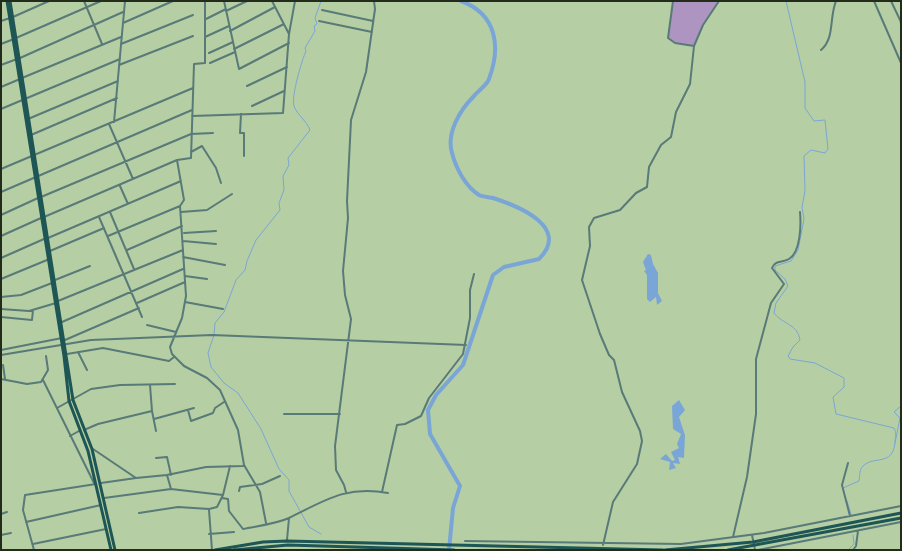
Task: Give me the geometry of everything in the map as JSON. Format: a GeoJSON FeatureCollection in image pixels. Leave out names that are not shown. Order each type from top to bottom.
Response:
{"type":"FeatureCollection","features":[{"type":"Feature","properties":{"kind":"main road"},"geometry":{"type":"LineString","coordinates":[[9,1],[43,218],[47,260],[54,282]]}},
{"type":"Feature","properties":{"kind":"main road"},"geometry":{"type":"LineString","coordinates":[[46,239],[50,251],[60,331],[64,340],[63,350],[71,400],[104,498],[115,550]]}},
{"type":"Feature","properties":{"kind":"main road"},"geometry":{"type":"LineString","coordinates":[[57,302],[67,354],[71,400]]}},
{"type":"Feature","properties":{"kind":"main road"},"geometry":{"type":"LineString","coordinates":[[82,430],[91,448],[111,550]]}},
{"type":"Feature","properties":{"kind":"main road"},"geometry":{"type":"LineString","coordinates":[[213,550],[263,542],[428,549],[450,548],[453,545],[664,550],[753,542],[901,513]]}},
{"type":"Feature","properties":{"kind":"main road"},"geometry":{"type":"LineString","coordinates":[[880,517],[881,522]]}},
{"type":"Feature","properties":{"kind":"main road"},"geometry":{"type":"LineString","coordinates":[[728,550],[756,549],[881,522],[901,520]]}},
{"type":"Feature","properties":{"kind":"main road"},"geometry":{"type":"LineString","coordinates":[[234,550],[288,543],[450,548]]}},
{"type":"Feature","properties":{"kind":"street"},"geometry":{"type":"LineString","coordinates":[[1,21],[49,1]]}},
{"type":"Feature","properties":{"kind":"street"},"geometry":{"type":"LineString","coordinates":[[84,1],[102,44]]}},
{"type":"Feature","properties":{"kind":"street"},"geometry":{"type":"LineString","coordinates":[[1,44],[101,1]]}},
{"type":"Feature","properties":{"kind":"street"},"geometry":{"type":"LineString","coordinates":[[114,122],[125,1]]}},
{"type":"Feature","properties":{"kind":"street"},"geometry":{"type":"LineString","coordinates":[[122,23],[173,1]]}},
{"type":"Feature","properties":{"kind":"street"},"geometry":{"type":"LineString","coordinates":[[1,236],[178,160],[191,158],[194,64],[205,63],[205,1]]}},
{"type":"Feature","properties":{"kind":"street"},"geometry":{"type":"LineString","coordinates":[[224,1],[238,69],[288,42]]}},
{"type":"Feature","properties":{"kind":"street"},"geometry":{"type":"LineString","coordinates":[[206,19],[247,1]]}},
{"type":"Feature","properties":{"kind":"street"},"geometry":{"type":"LineString","coordinates":[[272,1],[289,34]]}},
{"type":"Feature","properties":{"kind":"street"},"geometry":{"type":"LineString","coordinates":[[192,116],[283,113],[288,42],[295,1]]}},
{"type":"Feature","properties":{"kind":"street"},"geometry":{"type":"LineString","coordinates":[[346,492],[336,470],[335,446],[351,318],[344,295],[343,271],[348,218],[347,201],[351,120],[366,72],[374,1]]}},
{"type":"Feature","properties":{"kind":"street"},"geometry":{"type":"LineString","coordinates":[[673,1],[668,38],[676,43],[694,46]]}},
{"type":"Feature","properties":{"kind":"street"},"geometry":{"type":"LineString","coordinates":[[602,548],[613,502],[637,464],[642,441],[640,431],[622,392],[614,360],[609,355],[600,334],[582,280],[590,246],[589,227],[594,218],[620,210],[636,193],[647,187],[649,167],[661,145],[671,137],[676,112],[690,84],[694,46],[703,25],[719,1]]}},
{"type":"Feature","properties":{"kind":"street"},"geometry":{"type":"LineString","coordinates":[[821,50],[830,38],[830,24],[836,1]]}},
{"type":"Feature","properties":{"kind":"street"},"geometry":{"type":"LineString","coordinates":[[874,1],[901,63]]}},
{"type":"Feature","properties":{"kind":"street"},"geometry":{"type":"LineString","coordinates":[[891,1],[901,22]]}},
{"type":"Feature","properties":{"kind":"street"},"geometry":{"type":"LineString","coordinates":[[230,30],[275,7]]}},
{"type":"Feature","properties":{"kind":"street"},"geometry":{"type":"LineString","coordinates":[[322,10],[373,21]]}},
{"type":"Feature","properties":{"kind":"street"},"geometry":{"type":"LineString","coordinates":[[1,65],[95,27],[123,12]]}},
{"type":"Feature","properties":{"kind":"street"},"geometry":{"type":"LineString","coordinates":[[121,44],[193,16]]}},
{"type":"Feature","properties":{"kind":"street"},"geometry":{"type":"LineString","coordinates":[[319,21],[372,32]]}},
{"type":"Feature","properties":{"kind":"street"},"geometry":{"type":"LineString","coordinates":[[210,63],[284,24]]}},
{"type":"Feature","properties":{"kind":"street"},"geometry":{"type":"LineString","coordinates":[[205,37],[229,26]]}},
{"type":"Feature","properties":{"kind":"street"},"geometry":{"type":"LineString","coordinates":[[119,65],[193,36]]}},
{"type":"Feature","properties":{"kind":"street"},"geometry":{"type":"LineString","coordinates":[[1,87],[121,37]]}},
{"type":"Feature","properties":{"kind":"street"},"geometry":{"type":"LineString","coordinates":[[209,53],[233,42]]}},
{"type":"Feature","properties":{"kind":"street"},"geometry":{"type":"LineString","coordinates":[[1,109],[120,59]]}},
{"type":"Feature","properties":{"kind":"street"},"geometry":{"type":"LineString","coordinates":[[247,86],[287,67]]}},
{"type":"Feature","properties":{"kind":"street"},"geometry":{"type":"LineString","coordinates":[[27,119],[118,80]]}},
{"type":"Feature","properties":{"kind":"street"},"geometry":{"type":"LineString","coordinates":[[1,169],[194,88]]}},
{"type":"Feature","properties":{"kind":"street"},"geometry":{"type":"LineString","coordinates":[[252,106],[285,91]]}},
{"type":"Feature","properties":{"kind":"street"},"geometry":{"type":"LineString","coordinates":[[30,135],[116,98]]}},
{"type":"Feature","properties":{"kind":"street"},"geometry":{"type":"LineString","coordinates":[[1,192],[192,110]]}},
{"type":"Feature","properties":{"kind":"street"},"geometry":{"type":"LineString","coordinates":[[241,114],[240,132],[244,133],[244,156]]}},
{"type":"Feature","properties":{"kind":"street"},"geometry":{"type":"LineString","coordinates":[[109,124],[133,179]]}},
{"type":"Feature","properties":{"kind":"street"},"geometry":{"type":"LineString","coordinates":[[1,214],[191,134],[212,133]]}},
{"type":"Feature","properties":{"kind":"street"},"geometry":{"type":"LineString","coordinates":[[191,152],[202,146],[216,168],[221,183]]}},
{"type":"Feature","properties":{"kind":"street"},"geometry":{"type":"LineString","coordinates":[[108,236],[180,206],[184,200],[178,160]]}},
{"type":"Feature","properties":{"kind":"street"},"geometry":{"type":"LineString","coordinates":[[1,258],[181,181]]}},
{"type":"Feature","properties":{"kind":"street"},"geometry":{"type":"LineString","coordinates":[[120,185],[128,204]]}},
{"type":"Feature","properties":{"kind":"street"},"geometry":{"type":"LineString","coordinates":[[181,212],[207,210],[232,194]]}},
{"type":"Feature","properties":{"kind":"street"},"geometry":{"type":"LineString","coordinates":[[180,206],[183,232],[185,302],[170,347],[174,357],[184,366],[216,386],[224,402],[228,405],[238,430],[244,465],[256,486],[266,514],[266,523]]}},
{"type":"Feature","properties":{"kind":"street"},"geometry":{"type":"LineString","coordinates":[[110,212],[134,269]]}},
{"type":"Feature","properties":{"kind":"street"},"geometry":{"type":"LineString","coordinates":[[733,538],[747,477],[756,414],[756,359],[771,303],[784,284],[772,268],[777,262],[790,258],[795,252],[801,219],[800,212]]}},
{"type":"Feature","properties":{"kind":"street"},"geometry":{"type":"LineString","coordinates":[[99,217],[142,317]]}},
{"type":"Feature","properties":{"kind":"street"},"geometry":{"type":"LineString","coordinates":[[126,250],[182,226]]}},
{"type":"Feature","properties":{"kind":"street"},"geometry":{"type":"LineString","coordinates":[[50,251],[104,228]]}},
{"type":"Feature","properties":{"kind":"street"},"geometry":{"type":"LineString","coordinates":[[183,232],[216,231]]}},
{"type":"Feature","properties":{"kind":"street"},"geometry":{"type":"LineString","coordinates":[[183,241],[216,244]]}},
{"type":"Feature","properties":{"kind":"street"},"geometry":{"type":"LineString","coordinates":[[1,309],[34,310],[183,250]]}},
{"type":"Feature","properties":{"kind":"street"},"geometry":{"type":"LineString","coordinates":[[183,258],[225,265]]}},
{"type":"Feature","properties":{"kind":"street"},"geometry":{"type":"LineString","coordinates":[[1,279],[47,260]]}},
{"type":"Feature","properties":{"kind":"street"},"geometry":{"type":"LineString","coordinates":[[1,297],[22,295],[90,266]]}},
{"type":"Feature","properties":{"kind":"street"},"geometry":{"type":"LineString","coordinates":[[62,322],[184,269]]}},
{"type":"Feature","properties":{"kind":"street"},"geometry":{"type":"LineString","coordinates":[[382,492],[396,427],[421,416],[429,398],[463,354],[470,318],[470,290],[474,274]]}},
{"type":"Feature","properties":{"kind":"street"},"geometry":{"type":"LineString","coordinates":[[185,276],[207,279]]}},
{"type":"Feature","properties":{"kind":"street"},"geometry":{"type":"LineString","coordinates":[[136,303],[185,282]]}},
{"type":"Feature","properties":{"kind":"street"},"geometry":{"type":"LineString","coordinates":[[185,302],[223,309]]}},
{"type":"Feature","properties":{"kind":"street"},"geometry":{"type":"LineString","coordinates":[[1,355],[49,346],[139,308]]}},
{"type":"Feature","properties":{"kind":"street"},"geometry":{"type":"LineString","coordinates":[[1,318],[32,320],[34,310]]}},
{"type":"Feature","properties":{"kind":"street"},"geometry":{"type":"LineString","coordinates":[[147,325],[176,332]]}},
{"type":"Feature","properties":{"kind":"street"},"geometry":{"type":"LineString","coordinates":[[1,350],[50,340],[57,337],[60,331]]}},
{"type":"Feature","properties":{"kind":"street"},"geometry":{"type":"LineString","coordinates":[[50,340],[217,335],[466,345]]}},
{"type":"Feature","properties":{"kind":"street"},"geometry":{"type":"LineString","coordinates":[[46,341],[49,346],[63,350]]}},
{"type":"Feature","properties":{"kind":"street"},"geometry":{"type":"LineString","coordinates":[[67,354],[103,348],[169,361],[174,357]]}},
{"type":"Feature","properties":{"kind":"street"},"geometry":{"type":"LineString","coordinates":[[78,352],[88,370]]}},
{"type":"Feature","properties":{"kind":"street"},"geometry":{"type":"LineString","coordinates":[[1,379],[36,384],[43,380],[48,370],[46,356]]}},
{"type":"Feature","properties":{"kind":"street"},"geometry":{"type":"LineString","coordinates":[[3,365],[5,379]]}},
{"type":"Feature","properties":{"kind":"street"},"geometry":{"type":"LineString","coordinates":[[43,380],[70,436],[98,484]]}},
{"type":"Feature","properties":{"kind":"street"},"geometry":{"type":"LineString","coordinates":[[150,384],[152,412],[156,431]]}},
{"type":"Feature","properties":{"kind":"street"},"geometry":{"type":"LineString","coordinates":[[57,408],[91,389],[175,384]]}},
{"type":"Feature","properties":{"kind":"street"},"geometry":{"type":"LineString","coordinates":[[188,410],[191,421],[213,413],[215,408],[224,402]]}},
{"type":"Feature","properties":{"kind":"street"},"geometry":{"type":"LineString","coordinates":[[154,419],[194,408]]}},
{"type":"Feature","properties":{"kind":"street"},"geometry":{"type":"LineString","coordinates":[[70,436],[98,424],[152,412]]}},
{"type":"Feature","properties":{"kind":"street"},"geometry":{"type":"LineString","coordinates":[[284,414],[340,414]]}},
{"type":"Feature","properties":{"kind":"street"},"geometry":{"type":"LineString","coordinates":[[91,448],[136,478]]}},
{"type":"Feature","properties":{"kind":"street"},"geometry":{"type":"LineString","coordinates":[[156,458],[167,458],[171,489]]}},
{"type":"Feature","properties":{"kind":"street"},"geometry":{"type":"LineString","coordinates":[[848,463],[842,485],[850,517]]}},
{"type":"Feature","properties":{"kind":"street"},"geometry":{"type":"LineString","coordinates":[[34,550],[23,510],[25,495],[136,478],[169,475],[206,467],[244,465]]}},
{"type":"Feature","properties":{"kind":"street"},"geometry":{"type":"LineString","coordinates":[[139,513],[178,507],[209,509],[217,507],[223,496],[230,466]]}},
{"type":"Feature","properties":{"kind":"street"},"geometry":{"type":"LineString","coordinates":[[239,491],[240,487],[256,486],[280,476]]}},
{"type":"Feature","properties":{"kind":"street"},"geometry":{"type":"LineString","coordinates":[[104,498],[171,489],[223,496],[228,499],[229,511],[243,529],[266,523],[275,523],[289,518],[304,509],[346,492],[366,490],[388,493]]}},
{"type":"Feature","properties":{"kind":"street"},"geometry":{"type":"LineString","coordinates":[[26,522],[102,505]]}},
{"type":"Feature","properties":{"kind":"street"},"geometry":{"type":"LineString","coordinates":[[465,542],[602,548],[681,544],[752,535],[901,506]]}},
{"type":"Feature","properties":{"kind":"street"},"geometry":{"type":"LineString","coordinates":[[209,509],[209,534],[213,550]]}},
{"type":"Feature","properties":{"kind":"street"},"geometry":{"type":"LineString","coordinates":[[1,514],[7,512]]}},
{"type":"Feature","properties":{"kind":"street"},"geometry":{"type":"LineString","coordinates":[[289,518],[289,550]]}},
{"type":"Feature","properties":{"kind":"street"},"geometry":{"type":"LineString","coordinates":[[853,550],[856,546],[857,528],[901,520]]}},
{"type":"Feature","properties":{"kind":"street"},"geometry":{"type":"LineString","coordinates":[[32,545],[106,529]]}},
{"type":"Feature","properties":{"kind":"street"},"geometry":{"type":"LineString","coordinates":[[209,534],[234,532]]}},
{"type":"Feature","properties":{"kind":"street"},"geometry":{"type":"LineString","coordinates":[[1,535],[11,533]]}},
{"type":"Feature","properties":{"kind":"street"},"geometry":{"type":"LineString","coordinates":[[752,535],[756,549]]}},
{"type":"Feature","properties":{"kind":"shaded area"},"geometry":{"type":"Polygon","coordinates":[[[673,1],[719,1],[703,25],[694,46],[675,43],[668,38],[673,1]]]}},
{"type":"Feature","properties":{"kind":"water"},"geometry":{"type":"Polygon","coordinates":[[[648,254],[651,255],[658,273],[658,293],[662,301],[657,305],[656,297],[650,302],[647,299],[647,275],[644,271],[646,270],[643,262],[648,254]]]}},
{"type":"Feature","properties":{"kind":"water"},"geometry":{"type":"Polygon","coordinates":[[[679,400],[685,410],[679,417],[685,435],[684,458],[678,457],[680,464],[673,463],[676,468],[669,470],[670,462],[660,459],[666,454],[672,461],[675,460],[671,452],[679,448],[677,444],[681,434],[673,429],[672,406],[679,400]]]}},
{"type":"Feature","properties":{"kind":"waterway"},"geometry":{"type":"LineString","coordinates":[[321,1],[315,18],[317,24],[314,26],[315,31],[305,48],[306,51],[295,87],[293,101],[295,109],[310,130],[288,158],[289,165],[283,176],[284,190],[279,203],[280,210],[256,240],[245,270],[236,280],[224,312],[215,323],[214,335],[208,353],[211,367],[224,383],[238,393],[261,429],[279,469],[289,480],[289,491],[309,527],[321,534]]}},
{"type":"Feature","properties":{"kind":"waterway"},"geometry":{"type":"LineString","coordinates":[[449,550],[453,508],[460,486],[430,434],[428,410],[436,395],[463,365],[493,275],[504,267],[539,259],[547,248],[549,237],[545,228],[527,212],[493,198],[481,196],[469,187],[454,159],[451,138],[456,122],[469,102],[488,81],[495,55],[493,33],[489,23],[482,14],[461,1]]}},
{"type":"Feature","properties":{"kind":"waterway"},"geometry":{"type":"LineString","coordinates":[[786,1],[805,82],[805,108],[814,121],[825,120],[828,149],[825,153],[811,150],[804,156],[805,191],[802,207],[804,219],[798,250],[791,261],[775,266],[775,270],[785,279],[788,286],[776,303],[774,313],[793,327],[799,335],[800,340],[788,356],[790,359],[815,363],[844,378],[844,387],[833,397],[836,414],[894,428],[896,433],[895,443],[890,455],[886,458],[867,463],[861,469],[859,481],[843,488]]}},
{"type":"Feature","properties":{"kind":"waterway"},"geometry":{"type":"LineString","coordinates":[[900,22],[901,28]]}},
{"type":"Feature","properties":{"kind":"waterway"},"geometry":{"type":"LineString","coordinates":[[901,33],[901,47]]}},
{"type":"Feature","properties":{"kind":"waterway"},"geometry":{"type":"LineString","coordinates":[[895,443],[900,418],[894,412],[901,406]]}},
{"type":"Feature","properties":{"kind":"waterway"},"geometry":{"type":"LineString","coordinates":[[847,501],[851,514]]}},
{"type":"Feature","properties":{"kind":"waterway"},"geometry":{"type":"LineString","coordinates":[[848,550],[854,544],[853,535]]}}]}
